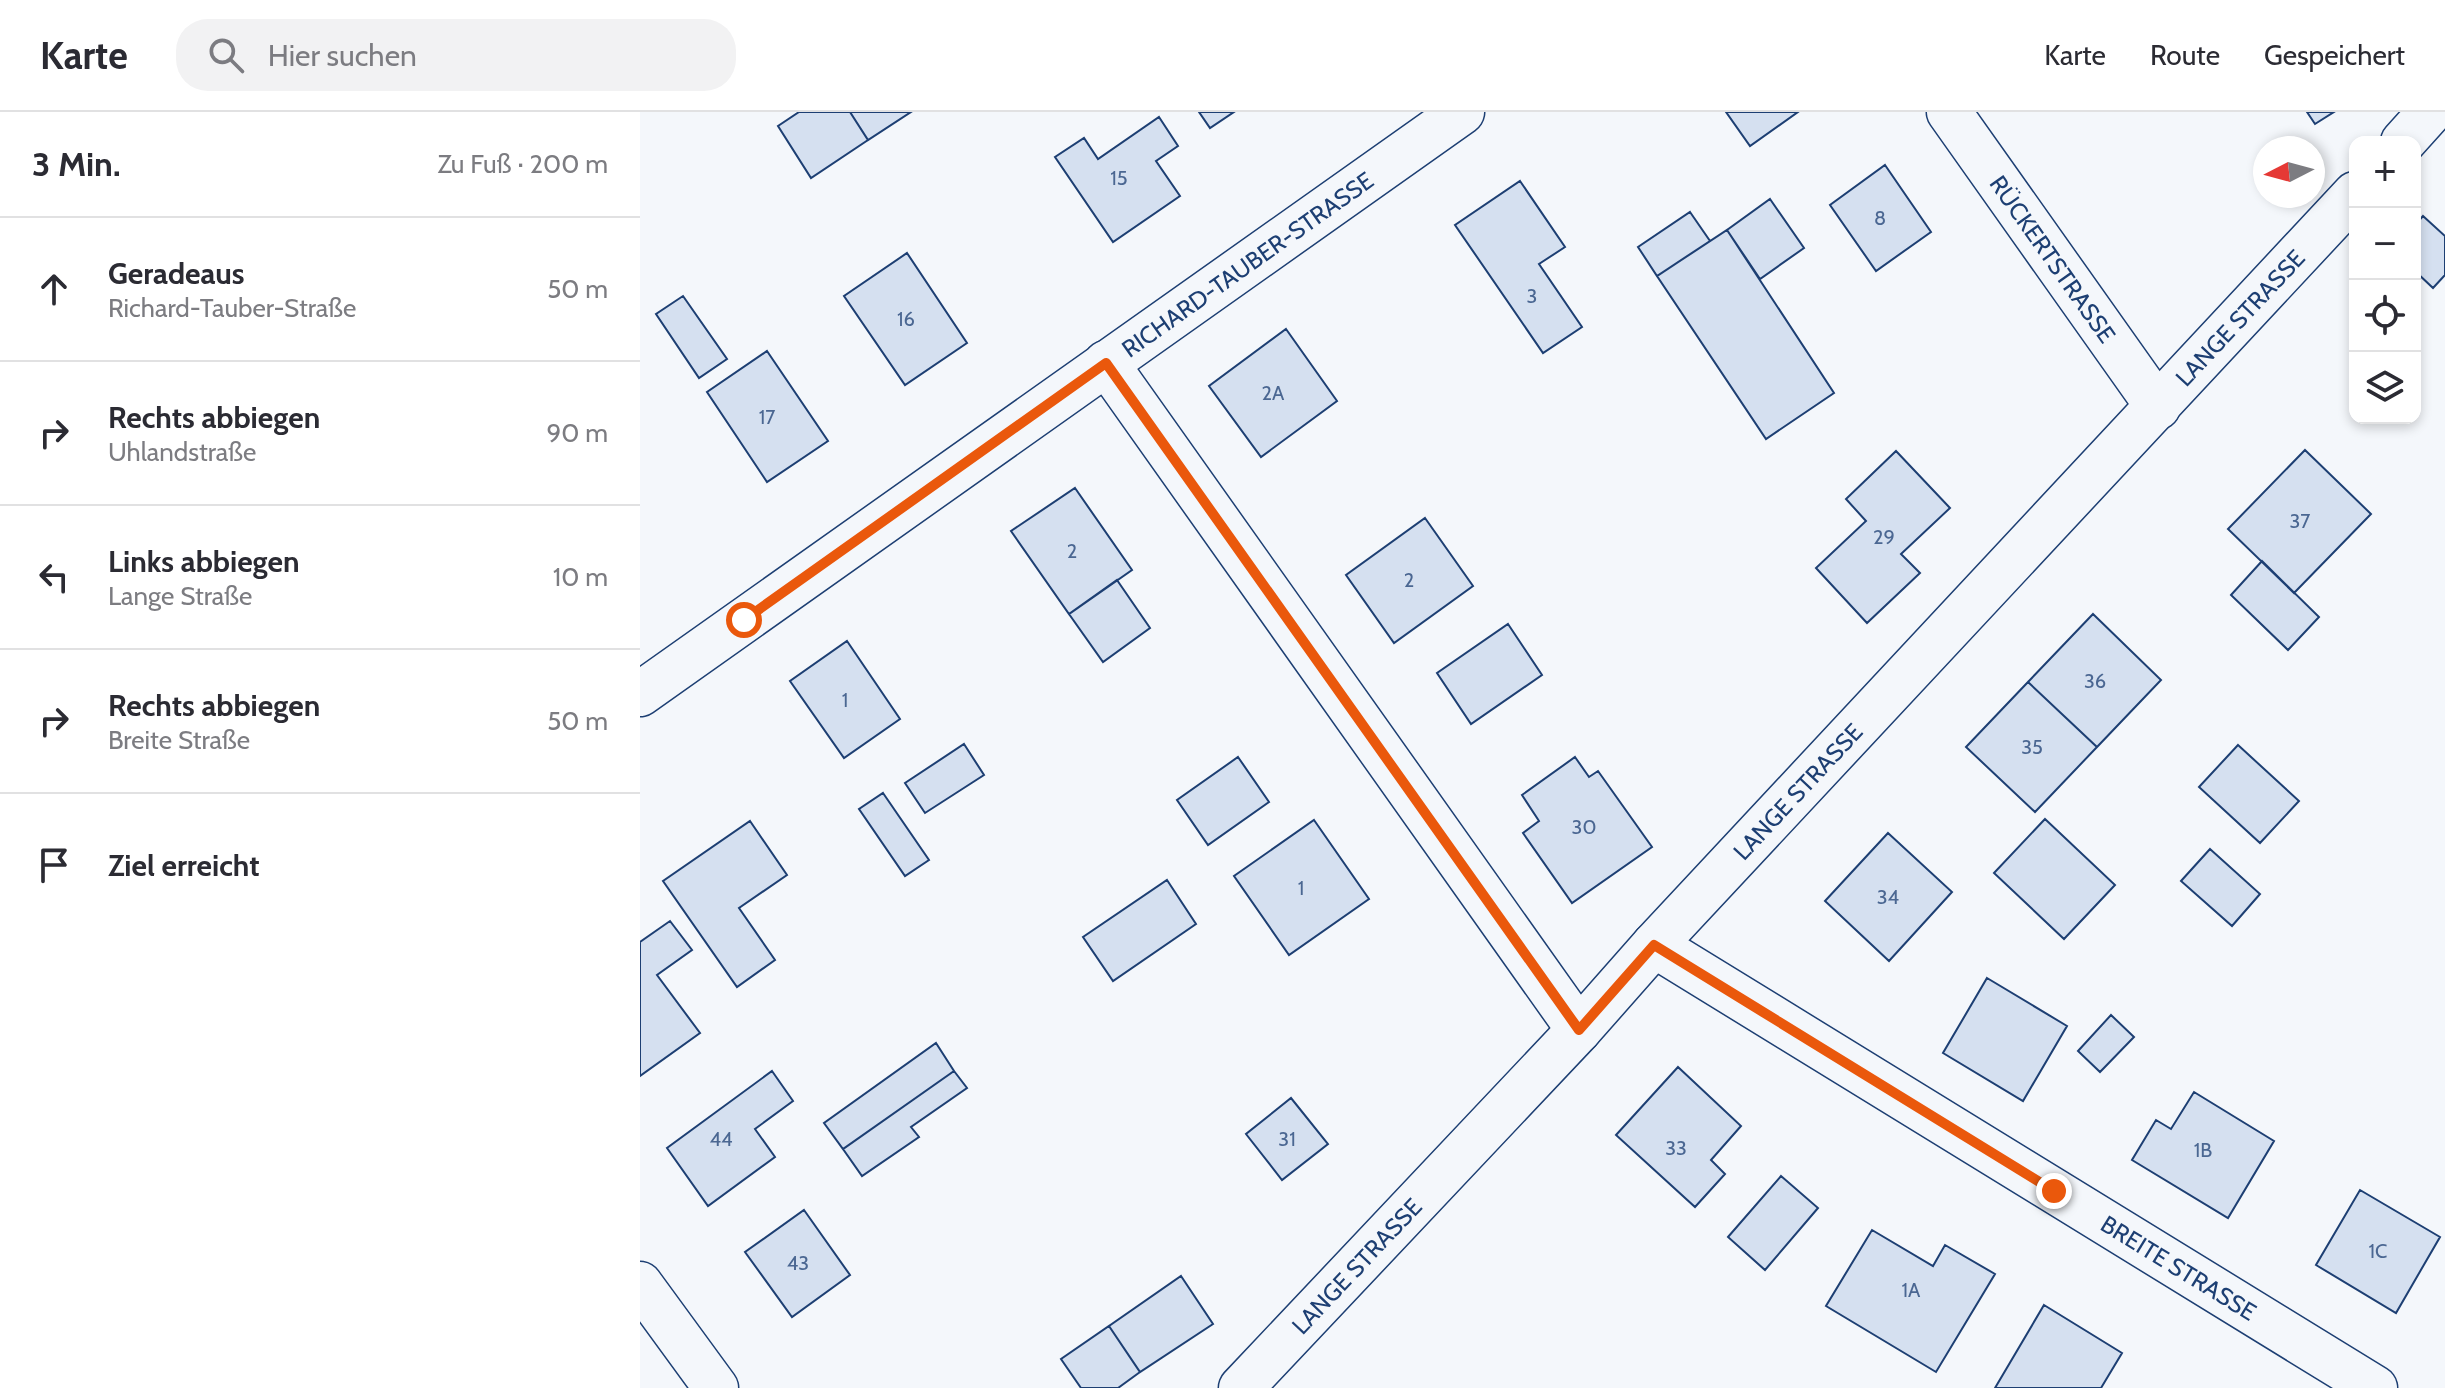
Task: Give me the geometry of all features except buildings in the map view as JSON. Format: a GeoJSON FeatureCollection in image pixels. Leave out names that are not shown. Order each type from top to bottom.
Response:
{"type":"FeatureCollection","features":[{"type":"Feature","properties":{"kind":"street","name":"RICHARD-TAUBER-STRASSE"},"geometry":{"type":"LineString","coordinates":[[640,694],[1462,112]]}},
{"type":"Feature","properties":{"kind":"street","name":"RÜCKERTSTRASSE"},"geometry":{"type":"LineString","coordinates":[[1949,112],[2158,407]]}},
{"type":"Feature","properties":{"kind":"street"},"geometry":{"type":"LineString","coordinates":[[2408,136],[2430,112]]}},
{"type":"Feature","properties":{"kind":"street","name":"LANGE STRASSE"},"geometry":{"type":"LineString","coordinates":[[1241,1388],[1579,1030],[1654,945],[2349,200]]}},
{"type":"Feature","properties":{"kind":"street"},"geometry":{"type":"LineString","coordinates":[[1106,363],[1579,1030]]}},
{"type":"Feature","properties":{"kind":"street","name":"BREITE STRASSE"},"geometry":{"type":"LineString","coordinates":[[1654,945],[2375,1388]]}},
{"type":"Feature","properties":{"kind":"street"},"geometry":{"type":"LineString","coordinates":[[640,1284],[716,1388]]}},
{"type":"Feature","properties":{"kind":"route"},"geometry":{"type":"LineString","coordinates":[[744,620],[1106,363],[1579,1030],[1654,945],[2054,1191]]}}]}
